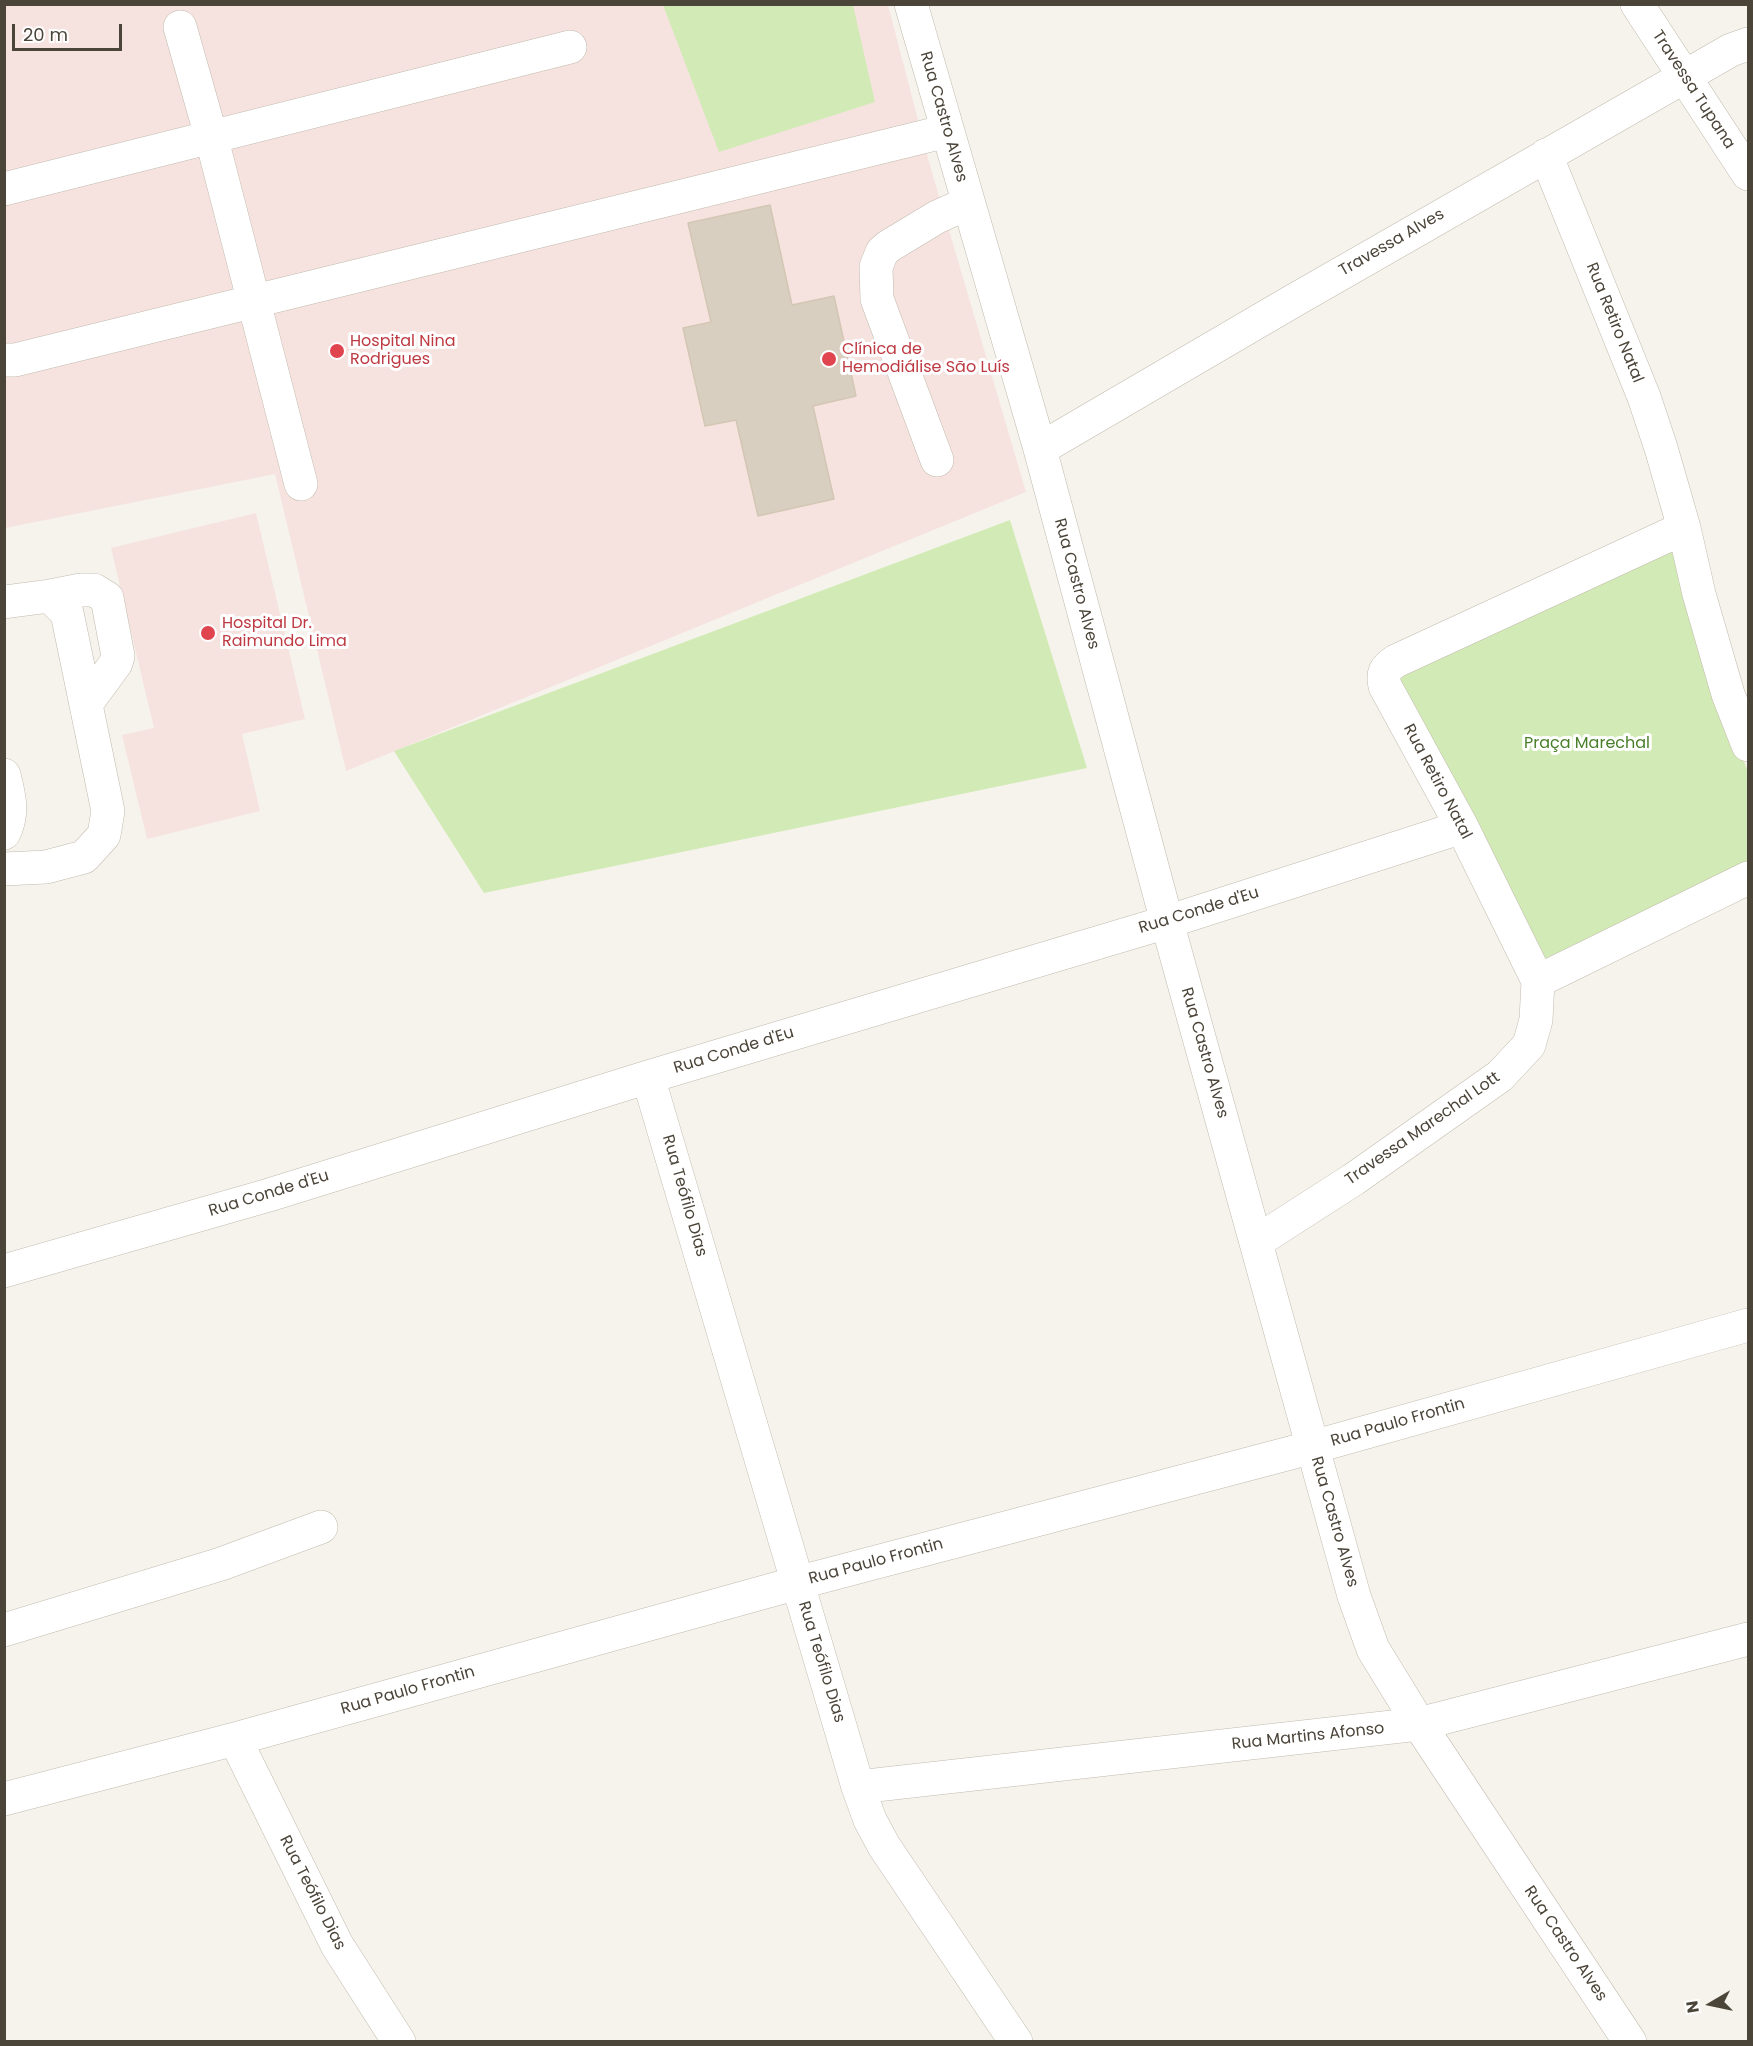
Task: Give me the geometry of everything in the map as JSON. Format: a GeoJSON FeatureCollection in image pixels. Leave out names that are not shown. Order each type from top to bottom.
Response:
{"type":"FeatureCollection","features":[{"type":"Feature","properties":{"kind":"street","name":"Rua Castro Alves"},"geometry":{"type":"LineString","coordinates":[[911,4],[1040,449],[1167,922],[1354,1596],[1372,1649],[1419,1724],[1630,2042]]}},
{"type":"Feature","properties":{"kind":"street","name":"Travessa Tupana"},"geometry":{"type":"LineString","coordinates":[[1637,4],[1749,174]]}},
{"type":"Feature","properties":{"kind":"street"},"geometry":{"type":"LineString","coordinates":[[180,27],[255,301],[301,484]]}},
{"type":"Feature","properties":{"kind":"street","name":"Travessa Alves"},"geometry":{"type":"LineString","coordinates":[[1040,449],[1546,155],[1731,50],[1749,44]]}},
{"type":"Feature","properties":{"kind":"street"},"geometry":{"type":"LineString","coordinates":[[4,189],[570,47]]}},
{"type":"Feature","properties":{"kind":"street"},"geometry":{"type":"LineString","coordinates":[[4,360],[27,357],[947,130]]}},
{"type":"Feature","properties":{"kind":"street","name":"Rua Retiro Natal"},"geometry":{"type":"LineString","coordinates":[[1546,155],[1644,397],[1684,528],[1698,594],[1738,690],[1749,745]]}},
{"type":"Feature","properties":{"kind":"street"},"geometry":{"type":"LineString","coordinates":[[937,460],[877,299],[876,267],[882,252],[889,246],[937,217],[968,203]]}},
{"type":"Feature","properties":{"kind":"street","name":"Rua Retiro Natal"},"geometry":{"type":"LineString","coordinates":[[1538,981],[1461,827],[1385,686],[1383,676],[1386,668],[1396,661],[1684,528]]}},
{"type":"Feature","properties":{"kind":"street"},"geometry":{"type":"LineString","coordinates":[[4,602],[94,590],[107,598],[118,656],[116,663],[86,704],[108,811],[104,835],[84,857],[46,867],[4,869]]}},
{"type":"Feature","properties":{"kind":"street"},"geometry":{"type":"LineString","coordinates":[[4,775],[11,802],[8,825],[4,833]]}},
{"type":"Feature","properties":{"kind":"street","name":"Rua Conde d'Eu"},"geometry":{"type":"LineString","coordinates":[[4,1271],[269,1195],[648,1077],[1167,922],[1461,827]]}},
{"type":"Feature","properties":{"kind":"street"},"geometry":{"type":"LineString","coordinates":[[1538,981],[1749,878]]}},
{"type":"Feature","properties":{"kind":"street","name":"Travessa Marechal Lott"},"geometry":{"type":"LineString","coordinates":[[1256,1242],[1354,1179],[1500,1076],[1529,1045],[1536,1020],[1538,981]]}},
{"type":"Feature","properties":{"kind":"street","name":"Rua Teófilo Dias"},"geometry":{"type":"LineString","coordinates":[[648,1077],[858,1787],[870,1820],[884,1845],[1016,2042]]}},
{"type":"Feature","properties":{"kind":"street","name":"Rua Paulo Frontin"},"geometry":{"type":"LineString","coordinates":[[4,1799],[235,1739],[797,1582],[1313,1447],[1749,1325]]}},
{"type":"Feature","properties":{"kind":"street"},"geometry":{"type":"LineString","coordinates":[[4,1630],[221,1564],[321,1527]]}},
{"type":"Feature","properties":{"kind":"street","name":"Rua Martins Afonso"},"geometry":{"type":"LineString","coordinates":[[858,1787],[1419,1724],[1749,1639]]}},
{"type":"Feature","properties":{"kind":"street","name":"Rua Teófilo Dias"},"geometry":{"type":"LineString","coordinates":[[235,1739],[337,1945],[399,2042]]}},
{"type":"Feature","properties":{"kind":"shaded area","name":"Hospital Nina Rodrigues"},"geometry":{"type":"Polygon","coordinates":[[[5,5],[888,5],[929,162],[1026,492],[346,771],[275,474],[5,528],[5,5]]]}},
{"type":"Feature","properties":{"kind":"shaded area","name":"Hospital Dr. Raimundo Lima"},"geometry":{"type":"Polygon","coordinates":[[[256,513],[305,719],[242,734],[260,811],[147,839],[122,735],[154,728],[111,548],[256,513]]]}},
{"type":"Feature","properties":{"kind":"green space"},"geometry":{"type":"Polygon","coordinates":[[[663,5],[853,5],[875,102],[719,152],[663,5]]]}},
{"type":"Feature","properties":{"kind":"green space"},"geometry":{"type":"Polygon","coordinates":[[[1010,520],[1087,768],[484,893],[394,751],[1010,520]]]}},
{"type":"Feature","properties":{"kind":"green space","name":"Praça Marechal"},"geometry":{"type":"Polygon","coordinates":[[[1670,544],[1719,695],[1748,772],[1748,863],[1538,962],[1395,676],[1670,544]]]}},
{"type":"Feature","properties":{"kind":"building"},"geometry":{"type":"Polygon","coordinates":[[[770,205],[792,305],[834,296],[856,396],[813,406],[834,499],[758,516],[736,420],[705,426],[683,328],[711,322],[688,223],[770,205]]]}},
{"type":"Feature","properties":{"kind":"place","name":"Hospital Nina Rodrigues"},"geometry":{"type":"Point","coordinates":[337,351]}},
{"type":"Feature","properties":{"kind":"place","name":"Clínica de Hemodiálise São Luís"},"geometry":{"type":"Point","coordinates":[829,359]}},
{"type":"Feature","properties":{"kind":"place","name":"Hospital Dr. Raimundo Lima"},"geometry":{"type":"Point","coordinates":[208,633]}}]}
